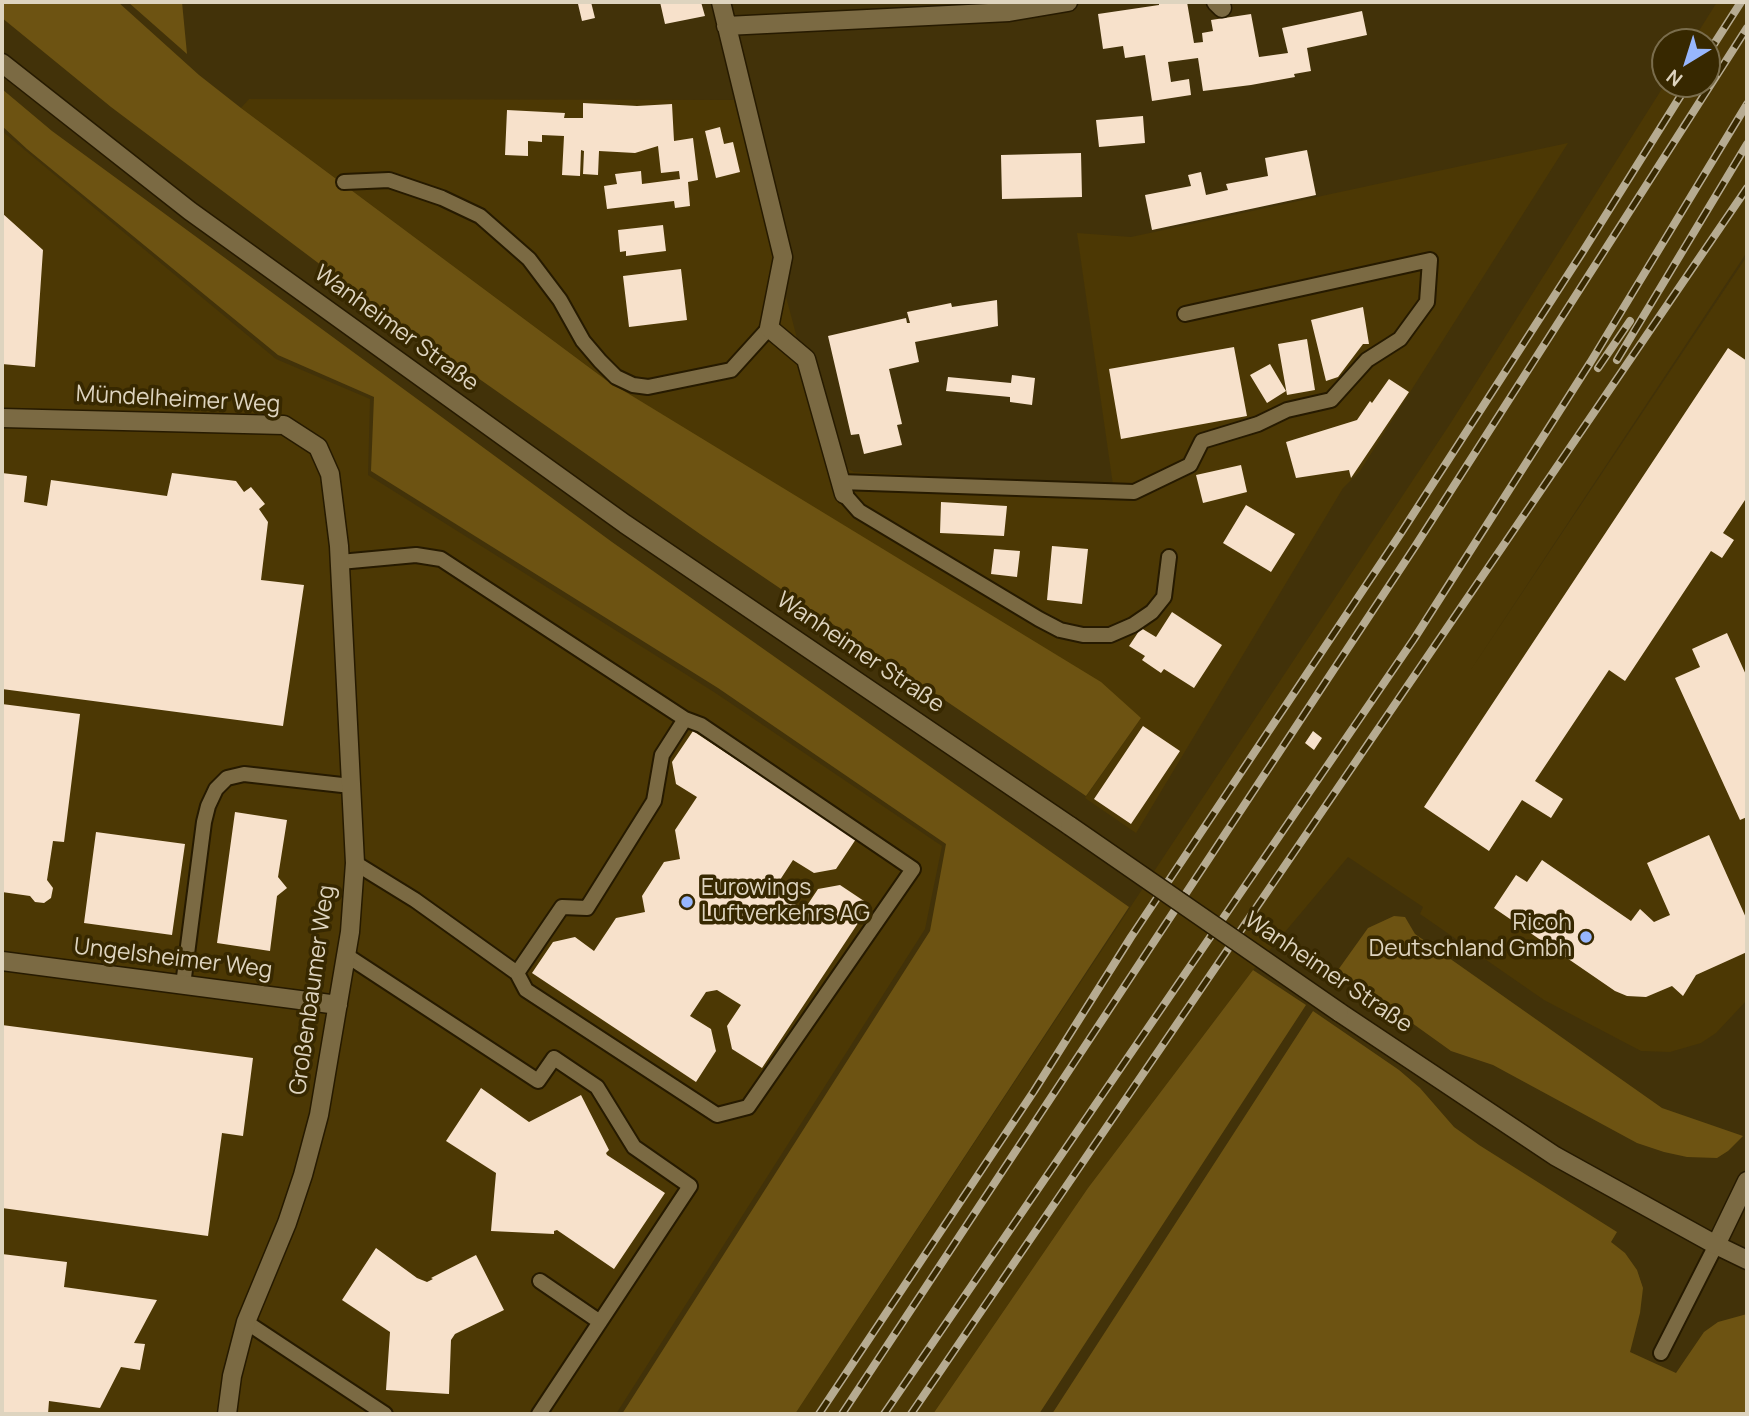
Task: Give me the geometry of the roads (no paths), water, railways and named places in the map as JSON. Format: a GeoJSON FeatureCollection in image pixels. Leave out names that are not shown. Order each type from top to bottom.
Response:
{"type":"FeatureCollection","features":[{"type":"Feature","properties":{"kind":"street"},"geometry":{"type":"LineString","coordinates":[[721,2],[783,257],[769,328],[806,359],[842,488]]}},
{"type":"Feature","properties":{"kind":"street"},"geometry":{"type":"LineString","coordinates":[[726,26],[1009,12],[1068,2]]}},
{"type":"Feature","properties":{"kind":"street","name":"Wanheimer Straße"},"geometry":{"type":"LineString","coordinates":[[2,63],[190,211],[614,516],[1339,1012],[1555,1156],[1747,1260]]}},
{"type":"Feature","properties":{"kind":"street","name":"Mündelheimer Weg"},"geometry":{"type":"LineString","coordinates":[[2,418],[284,425],[318,447],[330,474]]}},
{"type":"Feature","properties":{"kind":"street","name":"Großenbaumer Weg"},"geometry":{"type":"LineString","coordinates":[[228,1414],[232,1376],[246,1322],[286,1223],[320,1115],[346,955],[355,863],[340,562],[330,474]]}},
{"type":"Feature","properties":{"kind":"street","name":"Ungelsheimer Weg"},"geometry":{"type":"LineString","coordinates":[[2,961],[338,1004]]}},
{"type":"Feature","properties":{"kind":"street"},"geometry":{"type":"LineString","coordinates":[[1716,1245],[1747,1181]]}},
{"type":"Feature","properties":{"kind":"lane"},"geometry":{"type":"LineString","coordinates":[[344,182],[388,180],[442,198],[480,216],[529,259],[560,300],[583,341],[600,361],[616,377],[633,385],[648,387],[731,370],[769,328]]}},
{"type":"Feature","properties":{"kind":"lane"},"geometry":{"type":"LineString","coordinates":[[842,488],[1134,492],[1190,466],[1202,441],[1258,424],[1287,410],[1331,400],[1367,360],[1400,339],[1427,302],[1430,260],[1185,314]]}},
{"type":"Feature","properties":{"kind":"lane"},"geometry":{"type":"LineString","coordinates":[[842,488],[859,511],[1039,619],[1060,630],[1083,635],[1110,635],[1133,625],[1152,612],[1164,597],[1169,557]]}},
{"type":"Feature","properties":{"kind":"lane"},"geometry":{"type":"LineString","coordinates":[[340,562],[416,555],[441,559],[685,719],[701,724],[913,869],[748,1107],[717,1115],[526,990],[517,973],[415,900],[355,863]]}},
{"type":"Feature","properties":{"kind":"lane"},"geometry":{"type":"LineString","coordinates":[[517,973],[562,907],[587,908],[654,801],[662,755],[685,719]]}},
{"type":"Feature","properties":{"kind":"lane"},"geometry":{"type":"LineString","coordinates":[[183,985],[204,822],[216,789],[227,778],[244,774],[351,786]]}},
{"type":"Feature","properties":{"kind":"lane"},"geometry":{"type":"LineString","coordinates":[[346,955],[538,1081],[554,1058],[597,1087],[634,1147],[690,1186],[539,1414]]}},
{"type":"Feature","properties":{"kind":"lane"},"geometry":{"type":"LineString","coordinates":[[1661,1353],[1716,1245]]}},
{"type":"Feature","properties":{"kind":"lane"},"geometry":{"type":"LineString","coordinates":[[540,1281],[600,1322]]}},
{"type":"Feature","properties":{"kind":"lane"},"geometry":{"type":"LineString","coordinates":[[246,1322],[385,1414]]}},
{"type":"Feature","properties":{"kind":"railway"},"geometry":{"type":"LineString","coordinates":[[1721,33],[1741,2]]}},
{"type":"Feature","properties":{"kind":"railway"},"geometry":{"type":"LineString","coordinates":[[842,1414],[1416,545],[1747,28]]}},
{"type":"Feature","properties":{"kind":"railway"},"geometry":{"type":"LineString","coordinates":[[819,1414],[1034,1091],[1131,937],[1401,533],[1679,98]]}},
{"type":"Feature","properties":{"kind":"railway"},"geometry":{"type":"LineString","coordinates":[[884,1414],[1414,639],[1590,363],[1747,104]]}},
{"type":"Feature","properties":{"kind":"railway"},"geometry":{"type":"LineString","coordinates":[[1617,360],[1747,144]]}},
{"type":"Feature","properties":{"kind":"railway"},"geometry":{"type":"LineString","coordinates":[[911,1414],[1747,188]]}},
{"type":"Feature","properties":{"kind":"railway"},"geometry":{"type":"LineString","coordinates":[[1598,368],[1630,321]]}},
{"type":"Feature","properties":{"kind":"place","name":"Eurowings Luftverkehrs AG"},"geometry":{"type":"Point","coordinates":[687,902]}},
{"type":"Feature","properties":{"kind":"place","name":"Ricoh Deutschland Gmbh"},"geometry":{"type":"Point","coordinates":[1586,937]}}]}
